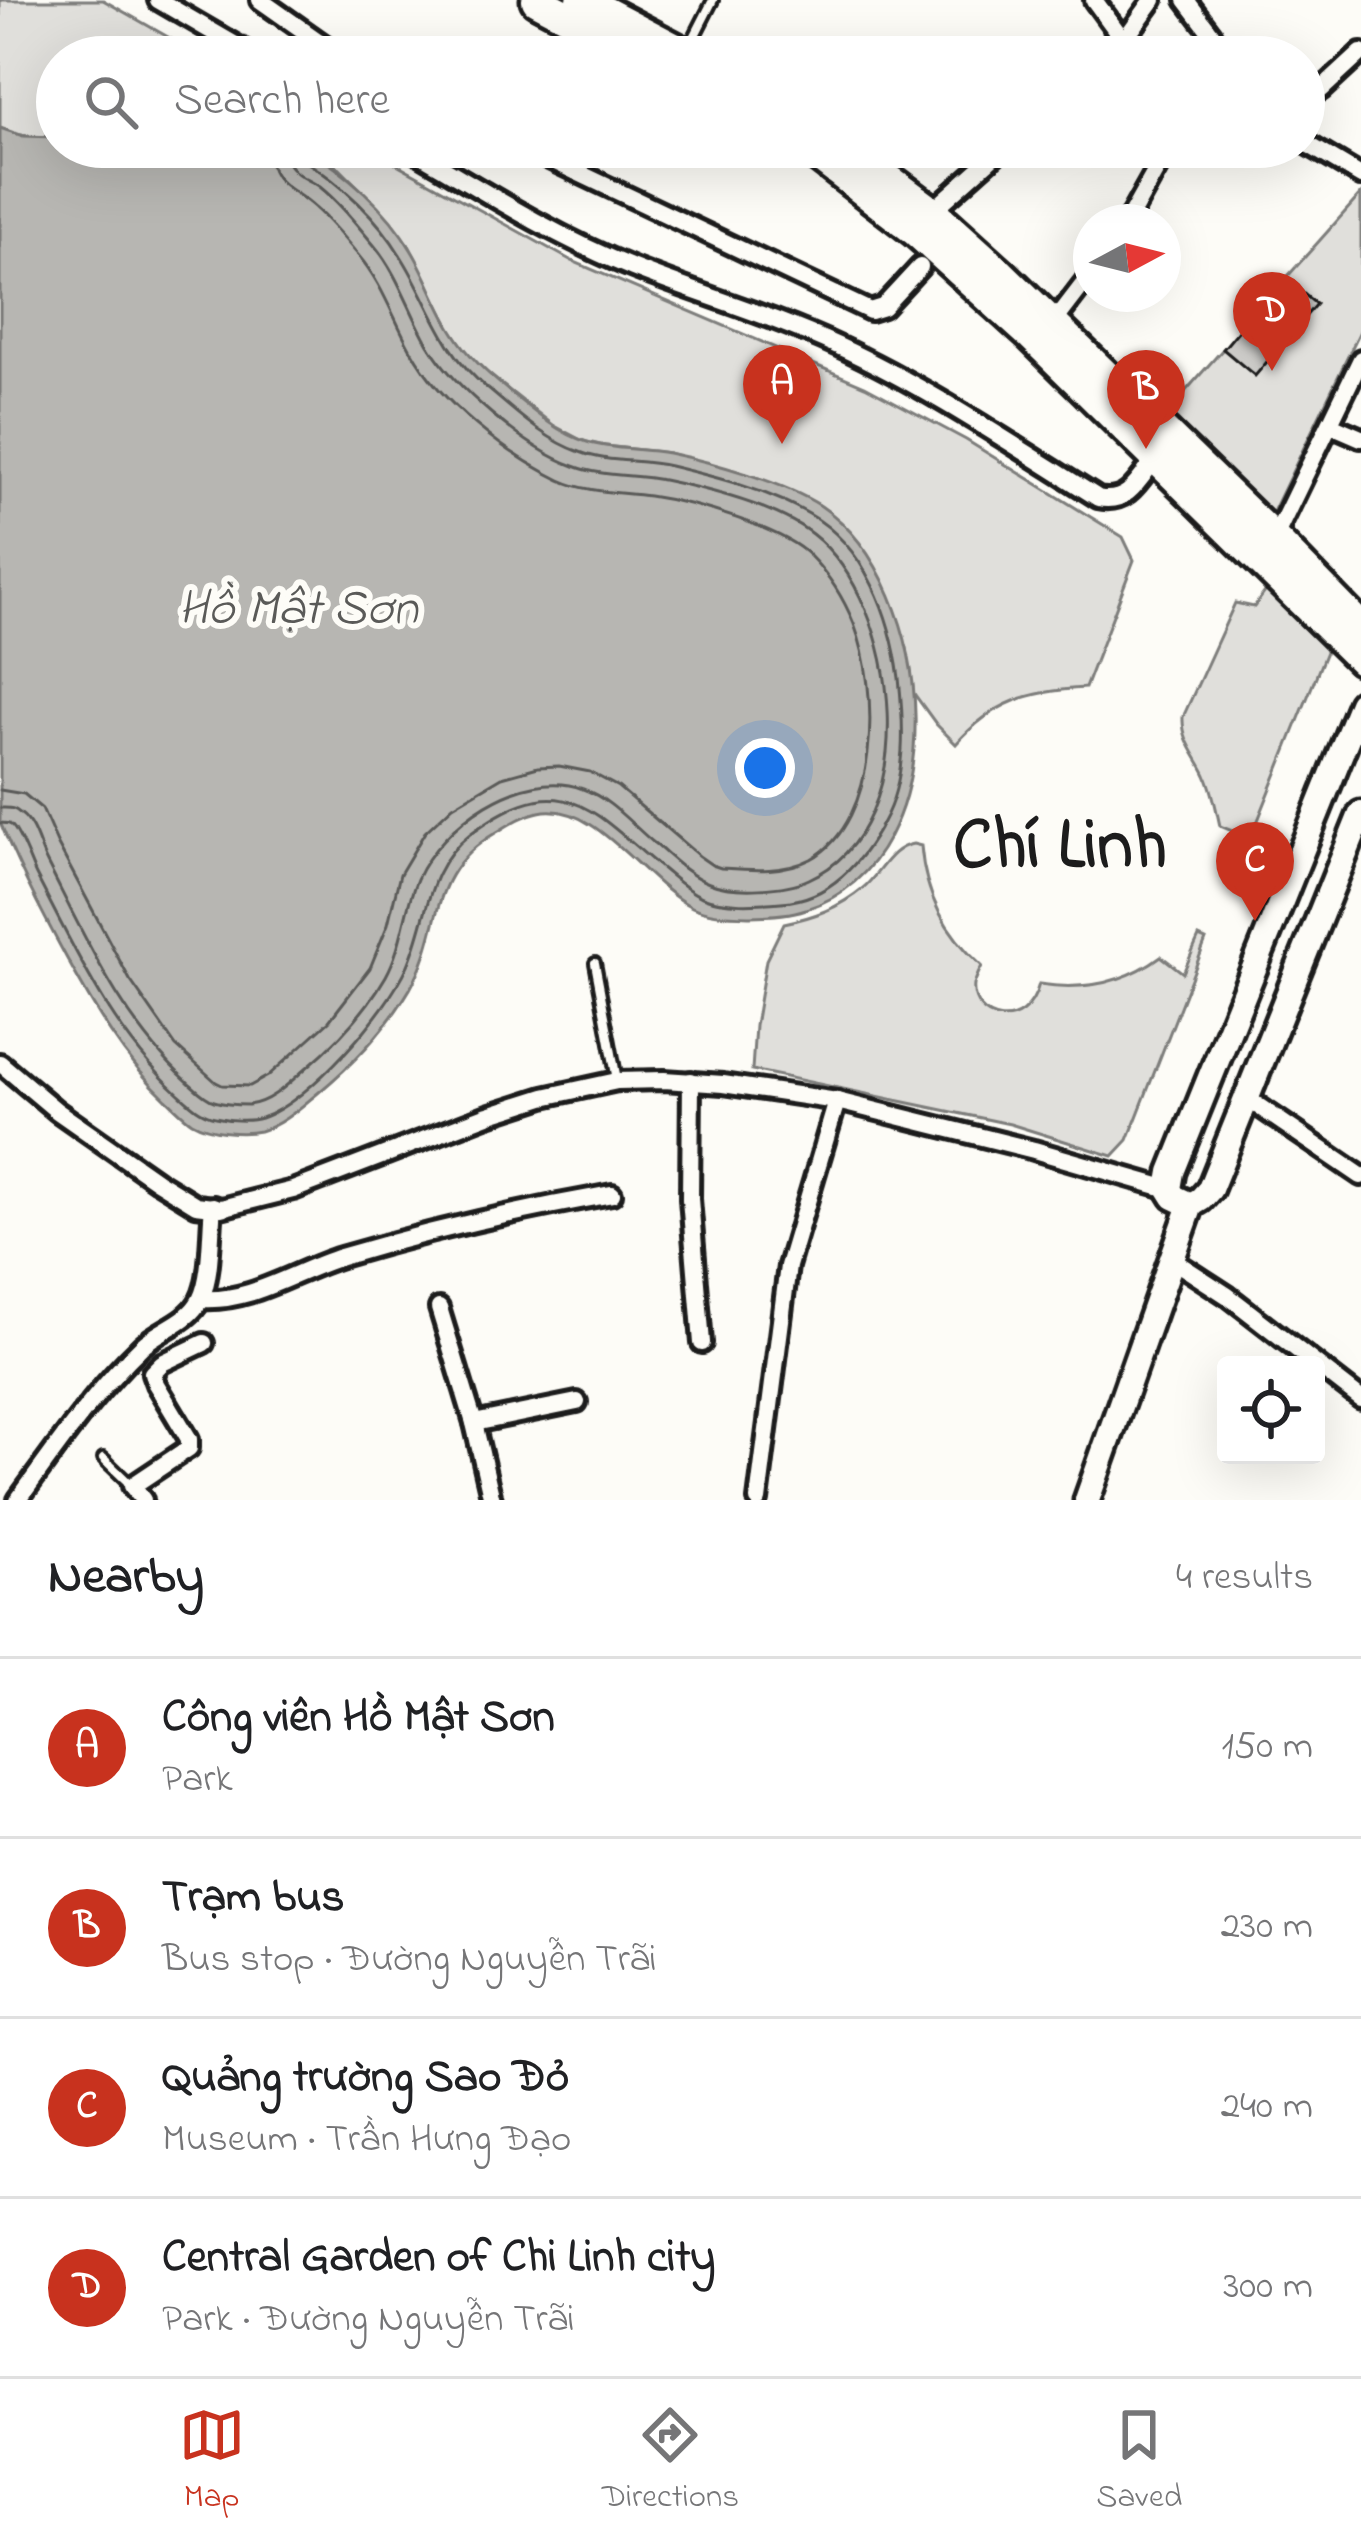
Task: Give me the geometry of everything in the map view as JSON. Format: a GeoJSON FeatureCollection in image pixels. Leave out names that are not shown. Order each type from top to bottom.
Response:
{"type":"FeatureCollection","features":[{"type":"Feature","properties":{"kind":"highway"},"geometry":{"type":"LineString","coordinates":[[537,0],[581,5],[646,36]]}},
{"type":"Feature","properties":{"kind":"highway"},"geometry":{"type":"LineString","coordinates":[[581,5],[619,36]]}},
{"type":"Feature","properties":{"kind":"highway"},"geometry":{"type":"LineString","coordinates":[[840,168],[1001,274],[1361,658]]}},
{"type":"Feature","properties":{"kind":"highway"},"geometry":{"type":"LineString","coordinates":[[867,168],[1031,335],[1274,538],[1361,628]]}},
{"type":"Feature","properties":{"kind":"street"},"geometry":{"type":"LineString","coordinates":[[158,0],[184,7],[226,36]]}},
{"type":"Feature","properties":{"kind":"street"},"geometry":{"type":"LineString","coordinates":[[260,0],[311,36]]}},
{"type":"Feature","properties":{"kind":"street"},"geometry":{"type":"LineString","coordinates":[[1094,0],[1120,36]]}},
{"type":"Feature","properties":{"kind":"street"},"geometry":{"type":"LineString","coordinates":[[1128,36],[1153,0]]}},
{"type":"Feature","properties":{"kind":"street"},"geometry":{"type":"LineString","coordinates":[[1186,0],[1212,36]]}},
{"type":"Feature","properties":{"kind":"street"},"geometry":{"type":"LineString","coordinates":[[1325,86],[1361,53]]}},
{"type":"Feature","properties":{"kind":"street"},"geometry":{"type":"LineString","coordinates":[[1325,155],[1361,176]]}},
{"type":"Feature","properties":{"kind":"street"},"geometry":{"type":"LineString","coordinates":[[445,168],[579,244],[840,347],[951,407],[1098,498],[1114,502],[1124,497],[1163,448]]}},
{"type":"Feature","properties":{"kind":"street"},"geometry":{"type":"LineString","coordinates":[[569,168],[870,310],[883,307],[920,267]]}},
{"type":"Feature","properties":{"kind":"street"},"geometry":{"type":"LineString","coordinates":[[924,221],[981,168]]}},
{"type":"Feature","properties":{"kind":"street"},"geometry":{"type":"LineString","coordinates":[[1138,204],[1158,168]]}},
{"type":"Feature","properties":{"kind":"street"},"geometry":{"type":"LineString","coordinates":[[1052,325],[1073,298]]}},
{"type":"Feature","properties":{"kind":"street"},"geometry":{"type":"LineString","coordinates":[[1274,538],[1361,359]]}},
{"type":"Feature","properties":{"kind":"street"},"geometry":{"type":"LineString","coordinates":[[1330,425],[1361,437]]}},
{"type":"Feature","properties":{"kind":"street"},"geometry":{"type":"LineString","coordinates":[[1169,1190],[1172,1172],[1361,704]]}},
{"type":"Feature","properties":{"kind":"street"},"geometry":{"type":"LineString","coordinates":[[1087,1500],[1191,1205],[1210,1189],[1361,814]]}},
{"type":"Feature","properties":{"kind":"street"},"geometry":{"type":"LineString","coordinates":[[1269,934],[1304,955]]}},
{"type":"Feature","properties":{"kind":"street"},"geometry":{"type":"LineString","coordinates":[[0,1063],[57,1112],[157,1181],[196,1204],[213,1207],[293,1190],[488,1115],[617,1081],[691,1081],[836,1101],[1034,1150],[1169,1190],[1191,1205]]}},
{"type":"Feature","properties":{"kind":"street"},"geometry":{"type":"LineString","coordinates":[[691,1081],[690,1199],[702,1342]]}},
{"type":"Feature","properties":{"kind":"street"},"geometry":{"type":"LineString","coordinates":[[1246,1097],[1361,1176]]}},
{"type":"Feature","properties":{"kind":"street"},"geometry":{"type":"LineString","coordinates":[[758,1500],[788,1266],[836,1101]]}},
{"type":"Feature","properties":{"kind":"street"},"geometry":{"type":"LineString","coordinates":[[201,1299],[223,1301],[348,1255],[612,1194]]}},
{"type":"Feature","properties":{"kind":"street"},"geometry":{"type":"LineString","coordinates":[[18,1500],[96,1394],[146,1342],[188,1315],[201,1299],[213,1207]]}},
{"type":"Feature","properties":{"kind":"street"},"geometry":{"type":"LineString","coordinates":[[1171,1259],[1228,1296],[1361,1399]]}},
{"type":"Feature","properties":{"kind":"street"},"geometry":{"type":"LineString","coordinates":[[440,1308],[492,1500]]}},
{"type":"Feature","properties":{"kind":"street"},"geometry":{"type":"LineString","coordinates":[[137,1493],[189,1448],[189,1439],[152,1373],[204,1342]]}},
{"type":"Feature","properties":{"kind":"street"},"geometry":{"type":"LineString","coordinates":[[473,1424],[577,1402]]}},
{"type":"Feature","properties":{"kind":"lane"},"geometry":{"type":"LineString","coordinates":[[697,36],[713,0]]}},
{"type":"Feature","properties":{"kind":"lane"},"geometry":{"type":"LineString","coordinates":[[595,963],[617,1081]]}},
{"type":"Feature","properties":{"kind":"lane"},"geometry":{"type":"LineString","coordinates":[[103,1458],[137,1493]]}},
{"type":"Feature","properties":{"kind":"shaded area"},"geometry":{"type":"Polygon","coordinates":[[[0,0],[103,0],[166,36],[36,36],[36,137],[0,128],[0,0]]]}},
{"type":"Feature","properties":{"kind":"shaded area"},"geometry":{"type":"Polygon","coordinates":[[[339,168],[404,168],[572,261],[865,386],[966,440],[1123,537],[1134,560],[1085,688],[1014,701],[984,718],[956,744],[912,691],[907,648],[819,505],[745,475],[669,453],[583,441],[553,425],[466,351],[409,245],[339,168]]]}},
{"type":"Feature","properties":{"kind":"shaded area"},"geometry":{"type":"Polygon","coordinates":[[[1361,194],[1361,329],[1272,514],[1167,412],[1361,194]]]}},
{"type":"Feature","properties":{"kind":"shaded area"},"geometry":{"type":"Polygon","coordinates":[[[1267,589],[1327,649],[1240,865],[1228,868],[1242,835],[1220,826],[1211,787],[1187,740],[1183,717],[1235,603],[1254,607],[1267,589]]]}},
{"type":"Feature","properties":{"kind":"shaded area"},"geometry":{"type":"Polygon","coordinates":[[[921,846],[939,912],[982,966],[974,985],[975,997],[989,1014],[1011,1017],[1022,1011],[1039,984],[1103,983],[1161,956],[1183,973],[1199,937],[1206,940],[1128,1140],[1113,1156],[1010,1124],[752,1070],[766,960],[784,923],[845,901],[898,850],[921,846]]]}},
{"type":"Feature","properties":{"kind":"water","name":"Hồ Mật Sơn"},"geometry":{"type":"Polygon","coordinates":[[[0,128],[36,136],[36,168],[335,168],[402,235],[448,323],[494,379],[546,421],[587,442],[705,462],[788,489],[821,506],[860,544],[890,595],[908,655],[915,718],[909,781],[890,836],[856,881],[795,912],[717,914],[674,896],[580,818],[560,812],[528,815],[474,848],[458,866],[447,884],[421,966],[380,1031],[331,1082],[291,1115],[260,1131],[235,1133],[192,1122],[136,1067],[77,976],[0,822],[0,128]]]}},
{"type":"Feature","properties":{"kind":"building"},"geometry":{"type":"Polygon","coordinates":[[[1283,277],[1316,304],[1255,376],[1223,349],[1283,277]]]}},
{"type":"Feature","properties":{"kind":"place","name":"Central Garden of Chi Linh city"},"geometry":{"type":"Point","coordinates":[1272,371]}},
{"type":"Feature","properties":{"kind":"place","name":"Công viên Hồ Mật Sơn"},"geometry":{"type":"Point","coordinates":[782,444]}},
{"type":"Feature","properties":{"kind":"place","name":"Trạm bus"},"geometry":{"type":"Point","coordinates":[1146,449]}},
{"type":"Feature","properties":{"kind":"place","name":"Quảng trường Sao Đỏ"},"geometry":{"type":"Point","coordinates":[1255,921]}},
{"type":"Feature","properties":{"kind":"district","name":"Chí Linh"},"geometry":{"type":"Point","coordinates":[1060,841]}}]}
